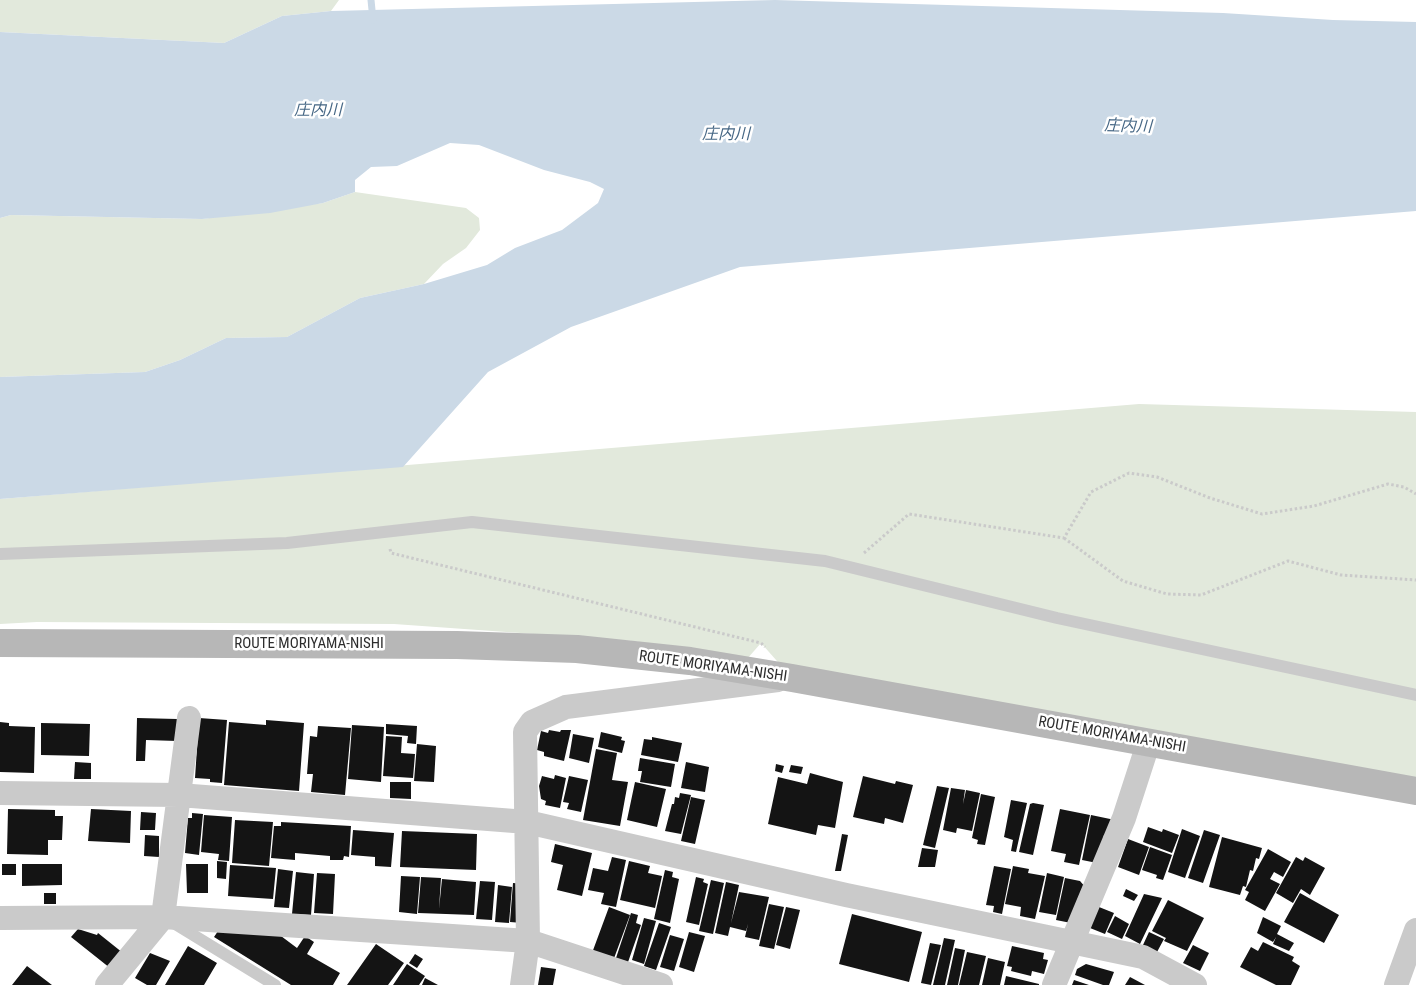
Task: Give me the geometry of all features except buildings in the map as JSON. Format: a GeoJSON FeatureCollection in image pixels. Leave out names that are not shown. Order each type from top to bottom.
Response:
{"type":"FeatureCollection","features":[{"type":"Feature","properties":{"kind":"main road","name":"ROUTE MORIYAMA-NISHI"},"geometry":{"type":"LineString","coordinates":[[0,643],[437,645],[577,649],[690,662],[792,678],[1149,741],[1416,791]]}},
{"type":"Feature","properties":{"kind":"street"},"geometry":{"type":"LineString","coordinates":[[522,985],[528,941],[525,732],[532,722],[566,707],[792,678]]}},
{"type":"Feature","properties":{"kind":"street"},"geometry":{"type":"LineString","coordinates":[[108,985],[163,917],[189,718]]}},
{"type":"Feature","properties":{"kind":"street"},"geometry":{"type":"LineString","coordinates":[[1054,985],[1124,818],[1149,741]]}},
{"type":"Feature","properties":{"kind":"street"},"geometry":{"type":"LineString","coordinates":[[0,794],[179,795],[527,822],[846,894],[1143,958],[1195,985]]}},
{"type":"Feature","properties":{"kind":"street"},"geometry":{"type":"LineString","coordinates":[[0,918],[163,917],[528,941],[661,985]]}},
{"type":"Feature","properties":{"kind":"street"},"geometry":{"type":"LineString","coordinates":[[1396,985],[1416,930]]}},
{"type":"Feature","properties":{"kind":"lane"},"geometry":{"type":"LineString","coordinates":[[0,554],[287,544],[472,522],[825,561],[1057,618],[1416,695]]}},
{"type":"Feature","properties":{"kind":"lane"},"geometry":{"type":"LineString","coordinates":[[163,917],[275,985]]}},
{"type":"Feature","properties":{"kind":"path"},"geometry":{"type":"LineString","coordinates":[[1064,538],[1091,492],[1129,473],[1157,477],[1210,498],[1262,514],[1314,506],[1388,484],[1404,487],[1416,494]]}},
{"type":"Feature","properties":{"kind":"path"},"geometry":{"type":"LineString","coordinates":[[848,567],[909,514],[1064,538],[1122,582],[1167,594],[1201,595],[1288,561],[1341,576],[1416,580]]}},
{"type":"Feature","properties":{"kind":"path"},"geometry":{"type":"LineString","coordinates":[[386,532],[391,553],[761,643],[792,678]]}},
{"type":"Feature","properties":{"kind":"shaded area"},"geometry":{"type":"Polygon","coordinates":[[[0,0],[339,0],[331,11],[282,16],[224,43],[0,32],[0,0]]]}},
{"type":"Feature","properties":{"kind":"shaded area"},"geometry":{"type":"Polygon","coordinates":[[[355,192],[466,208],[479,218],[480,230],[466,248],[443,264],[424,284],[360,298],[287,337],[226,338],[180,360],[145,372],[0,377],[0,218],[11,215],[202,219],[323,203],[355,192]]]}},
{"type":"Feature","properties":{"kind":"shaded area"},"geometry":{"type":"Polygon","coordinates":[[[1139,404],[1416,412],[1416,791],[792,678],[761,643],[747,659],[633,641],[394,624],[37,622],[0,624],[0,499],[1139,404]]]}},
{"type":"Feature","properties":{"kind":"water","name":"庄内川"},"geometry":{"type":"Polygon","coordinates":[[[775,0],[1223,13],[1333,20],[1416,22],[1416,211],[740,267],[571,327],[488,372],[403,467],[0,499],[0,377],[145,372],[180,360],[226,338],[287,337],[360,298],[424,284],[487,265],[515,248],[562,230],[598,203],[604,189],[590,182],[544,170],[479,145],[450,143],[397,166],[371,167],[355,180],[355,192],[323,203],[270,213],[202,219],[11,215],[0,218],[0,32],[224,43],[282,16],[331,11],[775,0]]]}},
{"type":"Feature","properties":{"kind":"waterway"},"geometry":{"type":"LineString","coordinates":[[371,0],[373,20]]}}]}
